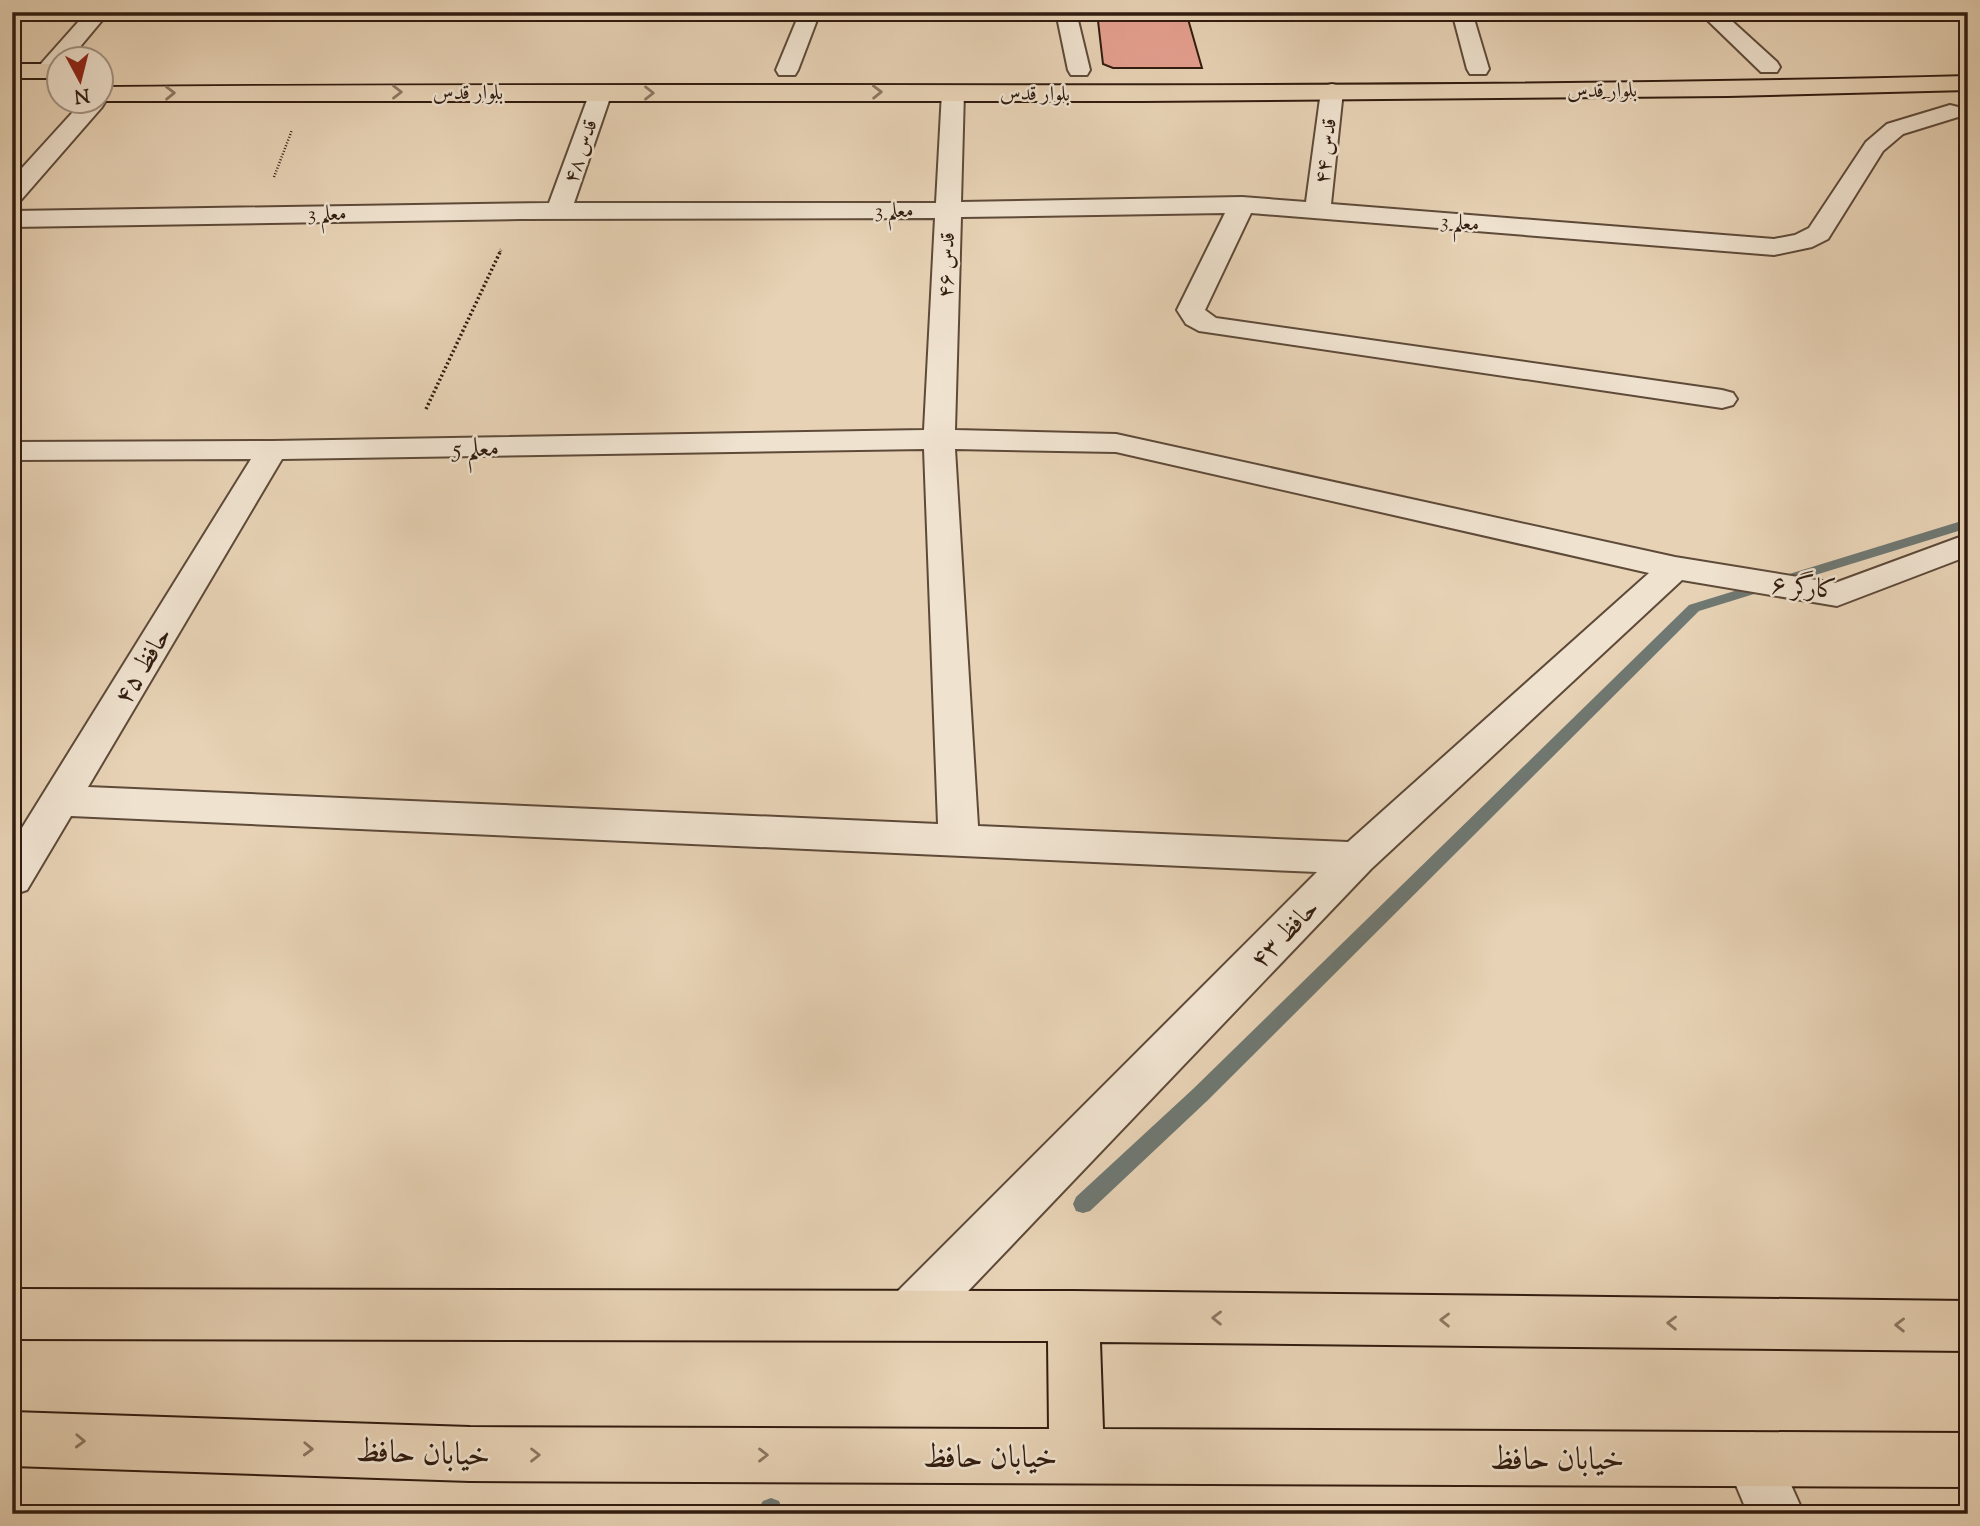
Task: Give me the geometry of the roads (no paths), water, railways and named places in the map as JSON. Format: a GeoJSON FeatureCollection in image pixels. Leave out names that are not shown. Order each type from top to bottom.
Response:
{"type":"FeatureCollection","features":[{"type":"Feature","properties":{"kind":"main road"},"geometry":{"type":"LineString","coordinates":[[1700,68],[1968,62]]}},
{"type":"Feature","properties":{"kind":"main road"},"geometry":{"type":"LineString","coordinates":[[1451,69],[1506,69]]}},
{"type":"Feature","properties":{"kind":"main road"},"geometry":{"type":"LineString","coordinates":[[760,70],[815,70]]}},
{"type":"Feature","properties":{"kind":"main road"},"geometry":{"type":"LineString","coordinates":[[1038,93],[1056,87],[1054,78],[1058,70]]}},
{"type":"Feature","properties":{"kind":"main road","name":"بلوار قدس"},"geometry":{"type":"LineString","coordinates":[[1058,70],[1105,70]]}},
{"type":"Feature","properties":{"kind":"main road"},"geometry":{"type":"LineString","coordinates":[[12,71],[46,71]]}},
{"type":"Feature","properties":{"kind":"main road"},"geometry":{"type":"LineString","coordinates":[[298,71],[340,71]]}},
{"type":"Feature","properties":{"kind":"main road","name":"بلوار قدس"},"geometry":{"type":"LineString","coordinates":[[116,94],[1038,93],[1144,82],[1332,77],[1728,89],[1968,83]]}},
{"type":"Feature","properties":{"kind":"main road"},"geometry":{"type":"LineString","coordinates":[[12,1314],[1074,1316],[1968,1326]]}},
{"type":"Feature","properties":{"kind":"main road"},"geometry":{"type":"LineString","coordinates":[[1074,1316],[1076,1456]]}},
{"type":"Feature","properties":{"kind":"main road","name":"خیابان حافظ"},"geometry":{"type":"LineString","coordinates":[[12,1439],[470,1454],[1968,1460]]}},
{"type":"Feature","properties":{"kind":"street"},"geometry":{"type":"LineString","coordinates":[[72,46],[99,12]]}},
{"type":"Feature","properties":{"kind":"street"},"geometry":{"type":"LineString","coordinates":[[788,70],[810,12]]}},
{"type":"Feature","properties":{"kind":"street"},"geometry":{"type":"LineString","coordinates":[[1058,70],[1066,12]]}},
{"type":"Feature","properties":{"kind":"street"},"geometry":{"type":"LineString","coordinates":[[1462,12],[1478,69]]}},
{"type":"Feature","properties":{"kind":"street"},"geometry":{"type":"LineString","coordinates":[[1709,12],[1769,67]]}},
{"type":"Feature","properties":{"kind":"street","name":"قدس ۴۴"},"geometry":{"type":"LineString","coordinates":[[1318,210],[1332,77]]}},
{"type":"Feature","properties":{"kind":"street"},"geometry":{"type":"LineString","coordinates":[[1911,83],[1959,119]]}},
{"type":"Feature","properties":{"kind":"street","name":"قدس ۴۸"},"geometry":{"type":"LineString","coordinates":[[559,211],[601,92]]}},
{"type":"Feature","properties":{"kind":"street","name":"قدس ۴۶"},"geometry":{"type":"LineString","coordinates":[[953,92],[939,439],[959,841]]}},
{"type":"Feature","properties":{"kind":"street"},"geometry":{"type":"LineString","coordinates":[[12,195],[82,116]]}},
{"type":"Feature","properties":{"kind":"street","name":"معلم 3"},"geometry":{"type":"LineString","coordinates":[[12,219],[520,211],[893,211],[1242,205],[1774,247],[1803,241],[1819,233],[1874,147],[1895,129],[1959,119]]}},
{"type":"Feature","properties":{"kind":"street"},"geometry":{"type":"LineString","coordinates":[[1242,205],[1191,310],[1196,318],[1209,325],[1722,399]]}},
{"type":"Feature","properties":{"kind":"street","name":"معلم 5"},"geometry":{"type":"LineString","coordinates":[[12,451],[272,450],[939,439],[1116,443],[1675,568]]}},
{"type":"Feature","properties":{"kind":"street","name":"حافظ ۴۵"},"geometry":{"type":"LineString","coordinates":[[12,879],[272,450]]}},
{"type":"Feature","properties":{"kind":"street","name":"کارگر ۶"},"geometry":{"type":"LineString","coordinates":[[1675,568],[1837,595],[1968,544]]}},
{"type":"Feature","properties":{"kind":"street","name":"حافظ ۴۳"},"geometry":{"type":"LineString","coordinates":[[910,1315],[1357,858],[1675,568]]}},
{"type":"Feature","properties":{"kind":"street"},"geometry":{"type":"LineString","coordinates":[[59,801],[1357,858]]}},
{"type":"Feature","properties":{"kind":"street"},"geometry":{"type":"LineString","coordinates":[[1752,1459],[1776,1514]]}},
{"type":"Feature","properties":{"kind":"waterway"},"geometry":{"type":"LineString","coordinates":[[1083,1204],[1200,1095],[1694,608],[1968,523]]}},
{"type":"Feature","properties":{"kind":"waterway"},"geometry":{"type":"LineString","coordinates":[[766,1514],[771,1509]]}}]}
